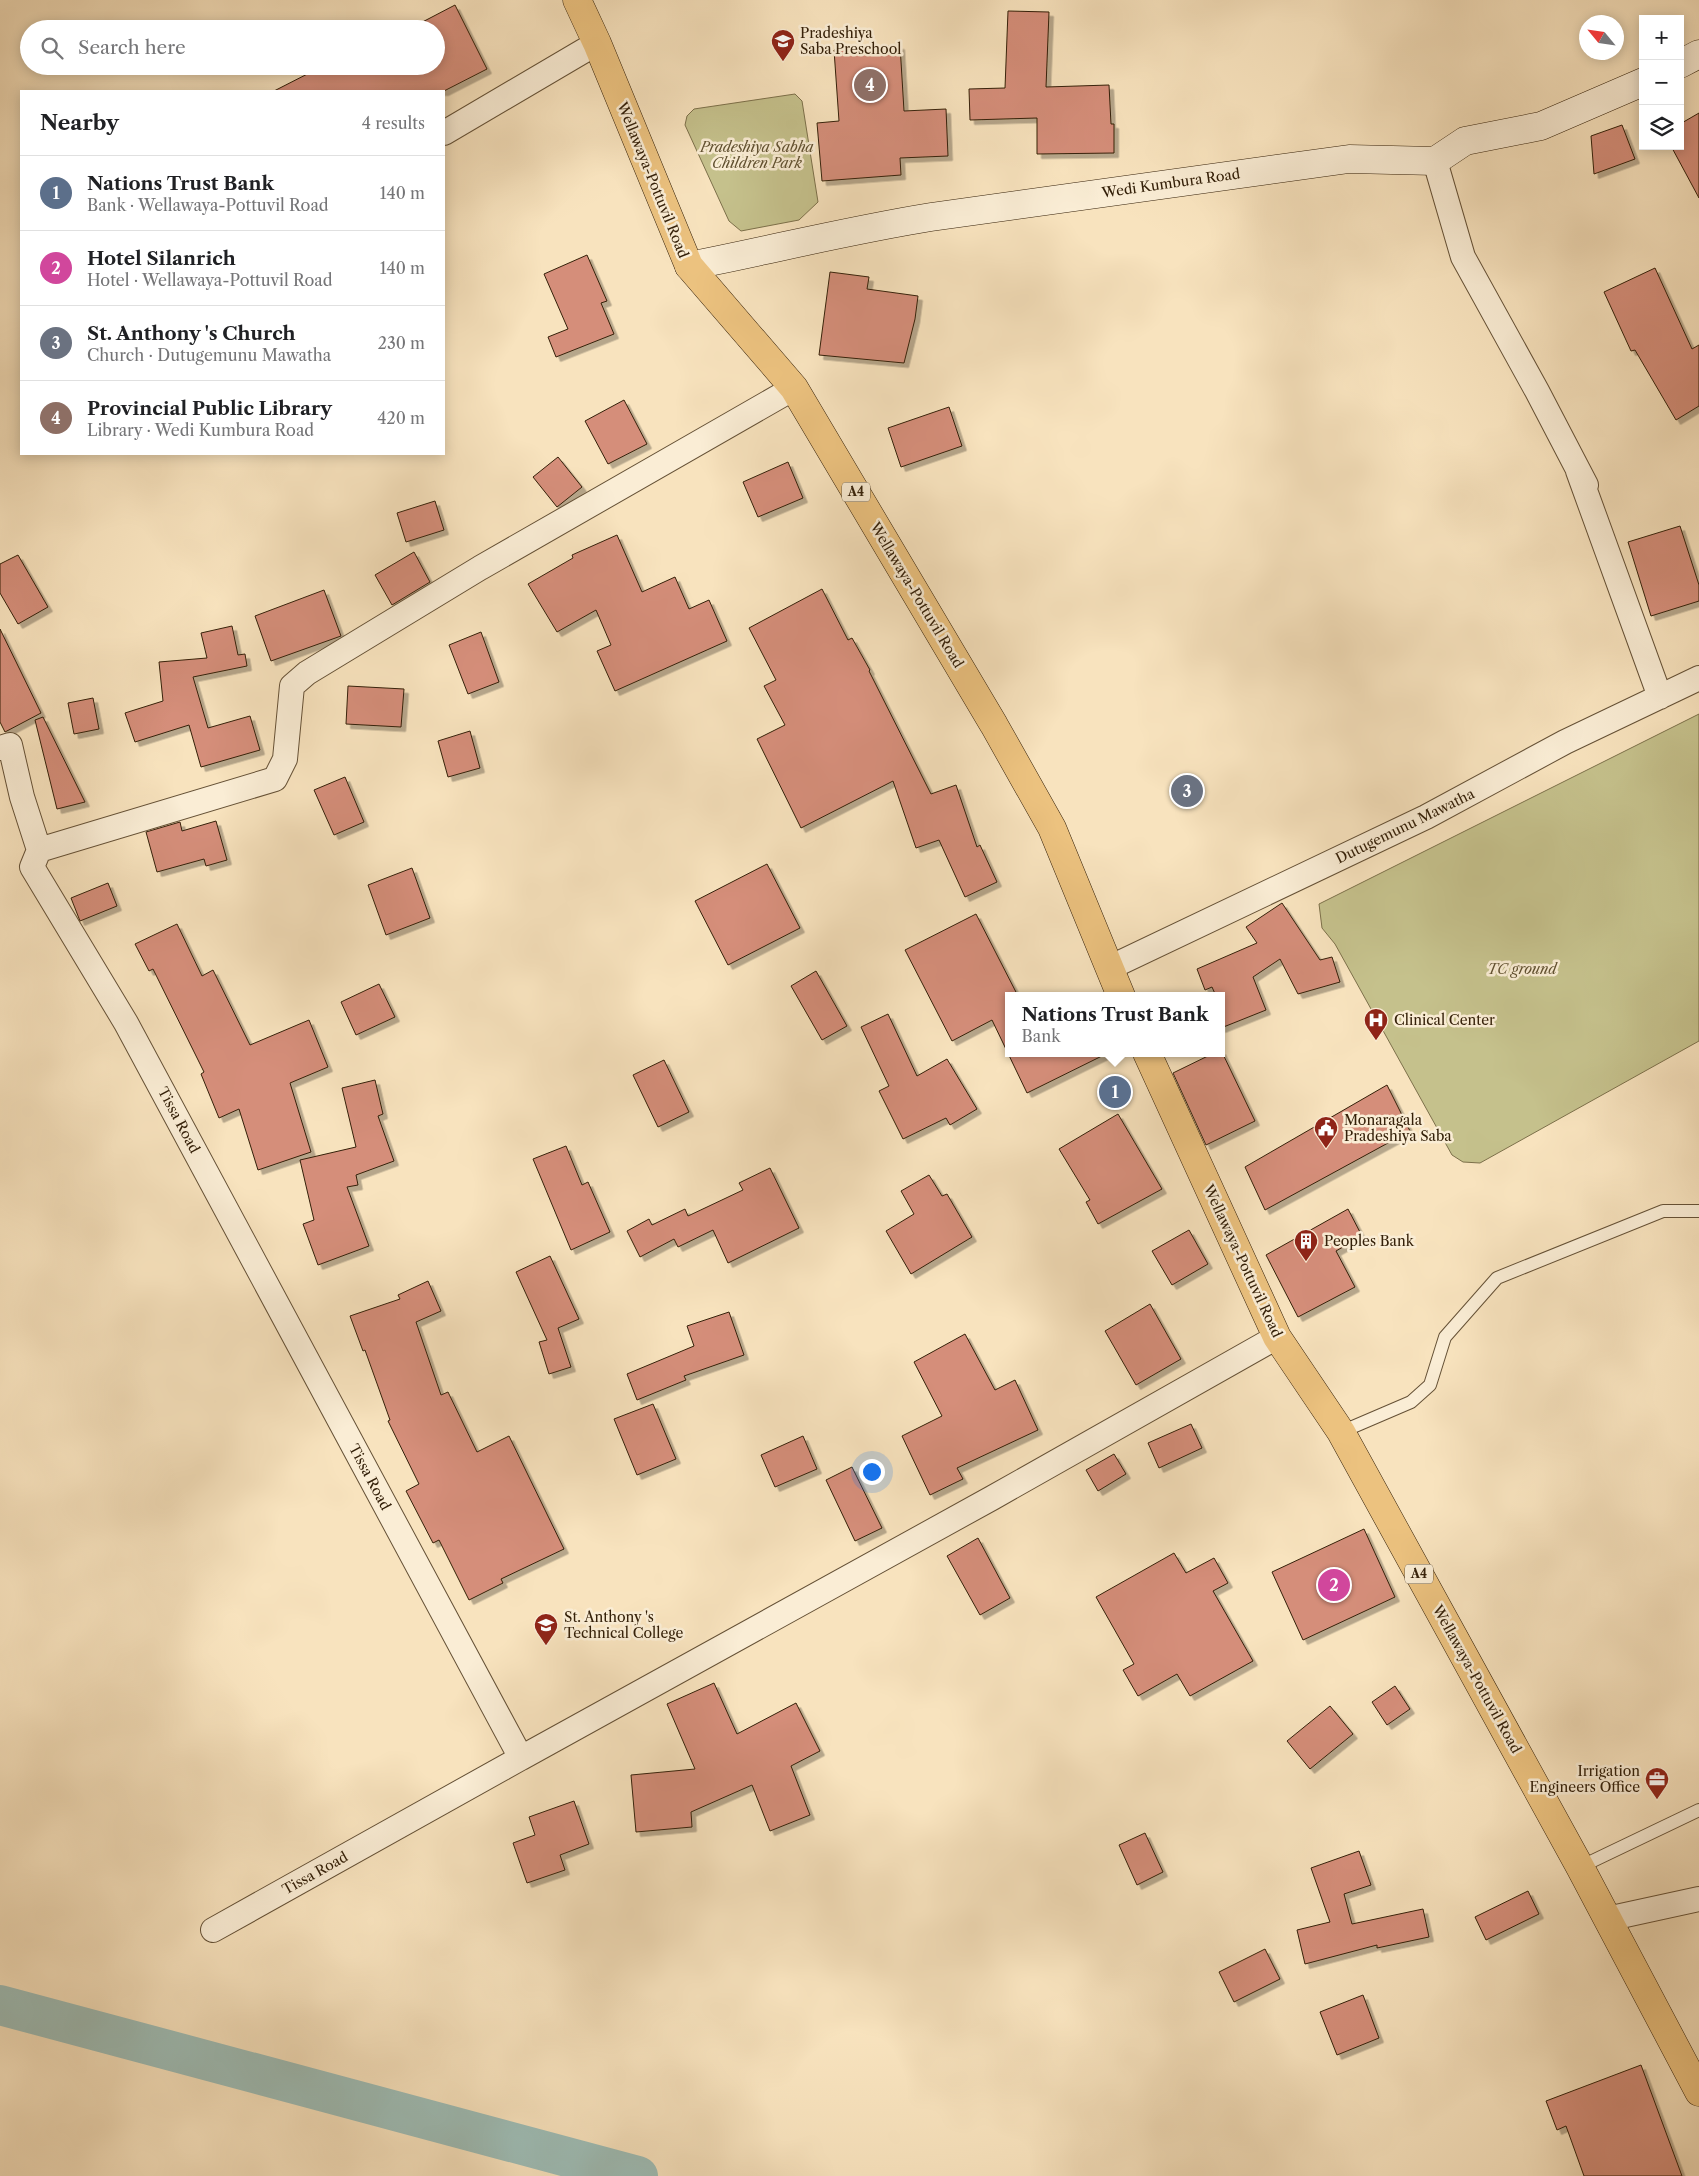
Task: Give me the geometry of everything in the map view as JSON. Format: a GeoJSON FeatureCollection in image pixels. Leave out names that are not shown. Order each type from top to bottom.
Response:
{"type":"FeatureCollection","features":[{"type":"Feature","properties":{"kind":"highway","name":"Wellawaya-Pottuvil Road"},"geometry":{"type":"LineString","coordinates":[[578,0],[689,266],[794,388],[994,724],[1052,828],[1119,992]]}},
{"type":"Feature","properties":{"kind":"highway","name":"Wellawaya-Pottuvil Road"},"geometry":{"type":"LineString","coordinates":[[1149,1057],[1276,1338],[1341,1432],[1580,1867],[1699,2092]]}},
{"type":"Feature","properties":{"kind":"street"},"geometry":{"type":"LineString","coordinates":[[445,132],[597,43]]}},
{"type":"Feature","properties":{"kind":"street"},"geometry":{"type":"LineString","coordinates":[[1684,62],[1699,54]]}},
{"type":"Feature","properties":{"kind":"street"},"geometry":{"type":"LineString","coordinates":[[1639,84],[1541,126],[1465,141],[1436,161],[1463,257],[1582,477],[1660,696]]}},
{"type":"Feature","properties":{"kind":"street","name":"Wedi Kumbura Road"},"geometry":{"type":"LineString","coordinates":[[689,266],[782,248],[891,223],[931,217],[1349,159],[1436,161]]}},
{"type":"Feature","properties":{"kind":"street"},"geometry":{"type":"LineString","coordinates":[[0,748],[10,745],[22,797],[39,850],[275,779],[285,759],[292,686],[307,673],[480,568],[794,388]]}},
{"type":"Feature","properties":{"kind":"street","name":"Dutugemunu Mawatha"},"geometry":{"type":"LineString","coordinates":[[1109,968],[1426,817],[1565,742],[1699,678]]}},
{"type":"Feature","properties":{"kind":"street","name":"Tissa Road"},"geometry":{"type":"LineString","coordinates":[[39,850],[32,867],[126,1023],[521,1758],[213,1930]]}},
{"type":"Feature","properties":{"kind":"street"},"geometry":{"type":"LineString","coordinates":[[521,1758],[992,1498],[1276,1338]]}},
{"type":"Feature","properties":{"kind":"street"},"geometry":{"type":"LineString","coordinates":[[1607,1919],[1699,1899]]}},
{"type":"Feature","properties":{"kind":"lane"},"geometry":{"type":"LineString","coordinates":[[1341,1432],[1411,1402],[1430,1384],[1445,1337],[1497,1278],[1663,1211],[1699,1210]]}},
{"type":"Feature","properties":{"kind":"lane"},"geometry":{"type":"LineString","coordinates":[[1580,1867],[1699,1810]]}},
{"type":"Feature","properties":{"kind":"green space","name":"Pradeshiya Sabha Children Park"},"geometry":{"type":"Polygon","coordinates":[[[795,94],[802,101],[818,202],[799,220],[741,231],[729,221],[685,125],[687,116],[694,109],[795,94]]]}},
{"type":"Feature","properties":{"kind":"green space","name":"TC ground"},"geometry":{"type":"Polygon","coordinates":[[[1699,714],[1699,1041],[1480,1163],[1463,1162],[1452,1155],[1335,944],[1322,928],[1319,904],[1699,714]]]}},
{"type":"Feature","properties":{"kind":"building"},"geometry":{"type":"Polygon","coordinates":[[[455,5],[487,69],[445,90],[276,90],[305,75],[445,75],[445,20],[426,20],[455,5]]]}},
{"type":"Feature","properties":{"kind":"building"},"geometry":{"type":"Polygon","coordinates":[[[1008,11],[1049,12],[1046,87],[1109,85],[1111,124],[1114,124],[1114,153],[1037,154],[1037,118],[970,120],[969,89],[1005,88],[1008,11]]]}},
{"type":"Feature","properties":{"kind":"building"},"geometry":{"type":"Polygon","coordinates":[[[900,45],[904,111],[946,109],[948,156],[900,158],[901,175],[822,181],[817,123],[839,121],[834,50],[900,45]]]}},
{"type":"Feature","properties":{"kind":"building"},"geometry":{"type":"Polygon","coordinates":[[[1699,113],[1699,198],[1673,150],[1684,150],[1684,122],[1699,113]]]}},
{"type":"Feature","properties":{"kind":"building"},"geometry":{"type":"Polygon","coordinates":[[[1622,125],[1635,159],[1594,174],[1591,136],[1622,125]]]}},
{"type":"Feature","properties":{"kind":"building"},"geometry":{"type":"Polygon","coordinates":[[[587,255],[607,301],[601,303],[614,334],[556,357],[548,337],[568,329],[544,274],[587,255]]]}},
{"type":"Feature","properties":{"kind":"building"},"geometry":{"type":"Polygon","coordinates":[[[1655,268],[1692,349],[1699,345],[1699,406],[1676,420],[1635,350],[1631,351],[1604,292],[1655,268]]]}},
{"type":"Feature","properties":{"kind":"building"},"geometry":{"type":"Polygon","coordinates":[[[830,272],[869,277],[867,289],[918,296],[915,319],[904,363],[819,355],[830,272]]]}},
{"type":"Feature","properties":{"kind":"building"},"geometry":{"type":"Polygon","coordinates":[[[624,400],[647,444],[608,464],[585,421],[624,400]]]}},
{"type":"Feature","properties":{"kind":"building"},"geometry":{"type":"Polygon","coordinates":[[[949,407],[962,446],[901,467],[888,428],[949,407]]]}},
{"type":"Feature","properties":{"kind":"building"},"geometry":{"type":"Polygon","coordinates":[[[558,457],[582,487],[557,507],[533,477],[558,457]]]}},
{"type":"Feature","properties":{"kind":"building"},"geometry":{"type":"Polygon","coordinates":[[[788,462],[803,498],[758,517],[743,482],[788,462]]]}},
{"type":"Feature","properties":{"kind":"building"},"geometry":{"type":"Polygon","coordinates":[[[435,501],[444,530],[406,542],[397,513],[435,501]]]}},
{"type":"Feature","properties":{"kind":"building"},"geometry":{"type":"Polygon","coordinates":[[[1680,526],[1699,585],[1699,601],[1651,616],[1628,542],[1680,526]]]}},
{"type":"Feature","properties":{"kind":"building"},"geometry":{"type":"Polygon","coordinates":[[[617,535],[642,592],[675,577],[689,609],[709,600],[727,641],[615,691],[597,651],[611,645],[596,610],[557,632],[528,584],[573,558],[572,555],[617,535]]]}},
{"type":"Feature","properties":{"kind":"building"},"geometry":{"type":"Polygon","coordinates":[[[414,552],[430,582],[392,605],[375,575],[414,552]]]}},
{"type":"Feature","properties":{"kind":"building"},"geometry":{"type":"Polygon","coordinates":[[[18,555],[48,607],[18,624],[0,593],[0,564],[18,555]]]}},
{"type":"Feature","properties":{"kind":"building"},"geometry":{"type":"Polygon","coordinates":[[[822,589],[848,640],[852,638],[870,670],[931,794],[956,785],[977,847],[980,845],[997,882],[965,897],[939,840],[916,848],[893,781],[801,828],[757,739],[785,725],[764,686],[776,680],[749,628],[822,589]]]}},
{"type":"Feature","properties":{"kind":"building"},"geometry":{"type":"Polygon","coordinates":[[[324,590],[341,636],[271,661],[255,616],[324,590]]]}},
{"type":"Feature","properties":{"kind":"building"},"geometry":{"type":"Polygon","coordinates":[[[232,626],[238,655],[245,654],[247,666],[193,677],[208,728],[250,716],[260,750],[201,767],[189,725],[135,742],[125,713],[163,701],[159,662],[207,658],[201,633],[232,626]]]}},
{"type":"Feature","properties":{"kind":"building"},"geometry":{"type":"Polygon","coordinates":[[[0,629],[41,713],[5,732],[0,722],[0,629]]]}},
{"type":"Feature","properties":{"kind":"building"},"geometry":{"type":"Polygon","coordinates":[[[481,632],[499,682],[468,694],[449,645],[481,632]]]}},
{"type":"Feature","properties":{"kind":"building"},"geometry":{"type":"Polygon","coordinates":[[[348,686],[404,689],[401,727],[346,724],[348,686]]]}},
{"type":"Feature","properties":{"kind":"building"},"geometry":{"type":"Polygon","coordinates":[[[93,698],[99,729],[74,734],[68,703],[93,698]]]}},
{"type":"Feature","properties":{"kind":"building"},"geometry":{"type":"Polygon","coordinates":[[[43,717],[85,802],[57,809],[35,720],[43,717]]]}},
{"type":"Feature","properties":{"kind":"building"},"geometry":{"type":"Polygon","coordinates":[[[470,731],[480,768],[448,777],[438,741],[470,731]]]}},
{"type":"Feature","properties":{"kind":"building"},"geometry":{"type":"Polygon","coordinates":[[[345,777],[364,822],[334,835],[314,790],[345,777]]]}},
{"type":"Feature","properties":{"kind":"building"},"geometry":{"type":"Polygon","coordinates":[[[216,821],[227,860],[206,866],[204,859],[157,872],[146,832],[180,822],[182,831],[216,821]]]}},
{"type":"Feature","properties":{"kind":"building"},"geometry":{"type":"Polygon","coordinates":[[[767,864],[800,928],[728,965],[695,901],[767,864]]]}},
{"type":"Feature","properties":{"kind":"building"},"geometry":{"type":"Polygon","coordinates":[[[412,868],[430,918],[386,935],[368,885],[412,868]]]}},
{"type":"Feature","properties":{"kind":"building"},"geometry":{"type":"Polygon","coordinates":[[[108,883],[117,906],[80,921],[71,898],[108,883]]]}},
{"type":"Feature","properties":{"kind":"building"},"geometry":{"type":"Polygon","coordinates":[[[1282,903],[1320,960],[1332,957],[1340,982],[1298,994],[1280,959],[1253,977],[1266,1010],[1225,1026],[1225,992],[1214,992],[1212,987],[1205,990],[1197,969],[1257,943],[1246,927],[1282,903]]]}},
{"type":"Feature","properties":{"kind":"building"},"geometry":{"type":"Polygon","coordinates":[[[976,914],[1016,992],[1005,992],[1005,1047],[992,1020],[952,1041],[905,950],[976,914]]]}},
{"type":"Feature","properties":{"kind":"building"},"geometry":{"type":"Polygon","coordinates":[[[177,924],[202,976],[213,970],[250,1045],[309,1020],[328,1067],[290,1083],[311,1152],[258,1170],[239,1109],[219,1118],[201,1074],[204,1072],[153,969],[149,971],[135,944],[177,924]]]}},
{"type":"Feature","properties":{"kind":"building"},"geometry":{"type":"Polygon","coordinates":[[[816,971],[847,1026],[822,1040],[791,986],[816,971]]]}},
{"type":"Feature","properties":{"kind":"building"},"geometry":{"type":"Polygon","coordinates":[[[379,984],[395,1017],[356,1035],[341,1002],[379,984]]]}},
{"type":"Feature","properties":{"kind":"building"},"geometry":{"type":"Polygon","coordinates":[[[888,1014],[917,1076],[947,1059],[977,1109],[950,1125],[946,1118],[903,1139],[879,1091],[889,1086],[861,1027],[888,1014]]]}},
{"type":"Feature","properties":{"kind":"building"},"geometry":{"type":"Polygon","coordinates":[[[1010,1057],[1100,1057],[1027,1093],[1010,1057]]]}},
{"type":"Feature","properties":{"kind":"building"},"geometry":{"type":"Polygon","coordinates":[[[1206,1057],[1224,1057],[1255,1121],[1206,1145],[1173,1073],[1206,1057]]]}},
{"type":"Feature","properties":{"kind":"building"},"geometry":{"type":"Polygon","coordinates":[[[664,1060],[689,1112],[658,1127],[633,1075],[664,1060]]]}},
{"type":"Feature","properties":{"kind":"building"},"geometry":{"type":"Polygon","coordinates":[[[375,1080],[383,1114],[378,1116],[394,1161],[356,1175],[358,1185],[347,1187],[369,1246],[318,1265],[303,1224],[314,1220],[300,1160],[356,1147],[342,1088],[375,1080]]]}},
{"type":"Feature","properties":{"kind":"building","name":"Monaragala Pradeshiya Saba"},"geometry":{"type":"Polygon","coordinates":[[[1387,1085],[1410,1131],[1265,1210],[1245,1167],[1387,1085]]]}},
{"type":"Feature","properties":{"kind":"building"},"geometry":{"type":"Polygon","coordinates":[[[1118,1114],[1162,1189],[1098,1224],[1086,1202],[1090,1200],[1059,1149],[1118,1114]]]}},
{"type":"Feature","properties":{"kind":"building"},"geometry":{"type":"Polygon","coordinates":[[[566,1146],[582,1185],[588,1182],[610,1232],[571,1250],[533,1159],[566,1146]]]}},
{"type":"Feature","properties":{"kind":"building"},"geometry":{"type":"Polygon","coordinates":[[[770,1168],[799,1228],[728,1263],[713,1230],[678,1247],[674,1239],[640,1257],[627,1231],[649,1219],[652,1225],[685,1209],[688,1216],[743,1190],[739,1183],[770,1168]]]}},
{"type":"Feature","properties":{"kind":"building"},"geometry":{"type":"Polygon","coordinates":[[[929,1175],[942,1196],[947,1194],[972,1237],[911,1274],[886,1231],[914,1214],[901,1191],[929,1175]]]}},
{"type":"Feature","properties":{"kind":"building","name":"Peoples Bank"},"geometry":{"type":"Polygon","coordinates":[[[1348,1209],[1362,1236],[1336,1251],[1355,1287],[1298,1317],[1266,1255],[1348,1209]]]}},
{"type":"Feature","properties":{"kind":"building"},"geometry":{"type":"Polygon","coordinates":[[[1189,1230],[1208,1264],[1172,1285],[1152,1251],[1189,1230]]]}},
{"type":"Feature","properties":{"kind":"building"},"geometry":{"type":"Polygon","coordinates":[[[550,1256],[579,1319],[558,1328],[571,1367],[549,1374],[539,1342],[547,1340],[516,1272],[550,1256]]]}},
{"type":"Feature","properties":{"kind":"building"},"geometry":{"type":"Polygon","coordinates":[[[428,1281],[441,1311],[416,1322],[441,1395],[448,1392],[477,1452],[509,1436],[564,1549],[501,1579],[503,1583],[469,1600],[439,1540],[433,1543],[406,1491],[419,1484],[388,1421],[390,1420],[365,1350],[363,1351],[350,1316],[400,1299],[398,1295],[428,1281]]]}},
{"type":"Feature","properties":{"kind":"building"},"geometry":{"type":"Polygon","coordinates":[[[1150,1304],[1181,1359],[1136,1385],[1105,1331],[1150,1304]]]}},
{"type":"Feature","properties":{"kind":"building"},"geometry":{"type":"Polygon","coordinates":[[[729,1312],[744,1355],[684,1376],[686,1380],[637,1400],[627,1374],[694,1346],[687,1326],[729,1312]]]}},
{"type":"Feature","properties":{"kind":"building"},"geometry":{"type":"Polygon","coordinates":[[[965,1334],[995,1390],[1015,1380],[1038,1430],[957,1468],[963,1479],[930,1495],[902,1436],[942,1416],[914,1362],[965,1334]]]}},
{"type":"Feature","properties":{"kind":"building"},"geometry":{"type":"Polygon","coordinates":[[[653,1404],[676,1459],[637,1475],[614,1419],[653,1404]]]}},
{"type":"Feature","properties":{"kind":"building"},"geometry":{"type":"Polygon","coordinates":[[[1191,1424],[1202,1448],[1159,1468],[1148,1443],[1191,1424]]]}},
{"type":"Feature","properties":{"kind":"building"},"geometry":{"type":"Polygon","coordinates":[[[803,1436],[817,1469],[775,1487],[761,1455],[803,1436]]]}},
{"type":"Feature","properties":{"kind":"building"},"geometry":{"type":"Polygon","coordinates":[[[1114,1454],[1126,1474],[1098,1491],[1086,1470],[1114,1454]]]}},
{"type":"Feature","properties":{"kind":"building"},"geometry":{"type":"Polygon","coordinates":[[[852,1467],[882,1528],[855,1541],[826,1480],[852,1467]]]}},
{"type":"Feature","properties":{"kind":"building"},"geometry":{"type":"Polygon","coordinates":[[[1364,1529],[1395,1597],[1303,1640],[1272,1572],[1364,1529]]]}},
{"type":"Feature","properties":{"kind":"building"},"geometry":{"type":"Polygon","coordinates":[[[978,1538],[1010,1598],[980,1615],[947,1556],[978,1538]]]}},
{"type":"Feature","properties":{"kind":"building"},"geometry":{"type":"Polygon","coordinates":[[[1174,1553],[1186,1573],[1214,1558],[1228,1583],[1213,1591],[1253,1661],[1190,1696],[1177,1674],[1138,1696],[1123,1670],[1134,1664],[1096,1597],[1174,1553]]]}},
{"type":"Feature","properties":{"kind":"building"},"geometry":{"type":"Polygon","coordinates":[[[714,1683],[737,1734],[796,1703],[820,1751],[791,1766],[810,1815],[770,1831],[752,1785],[691,1812],[692,1827],[636,1832],[631,1775],[695,1769],[667,1704],[714,1683]]]}},
{"type":"Feature","properties":{"kind":"building"},"geometry":{"type":"Polygon","coordinates":[[[1395,1686],[1410,1709],[1387,1725],[1372,1702],[1395,1686]]]}},
{"type":"Feature","properties":{"kind":"building"},"geometry":{"type":"Polygon","coordinates":[[[1330,1706],[1353,1734],[1310,1769],[1287,1741],[1330,1706]]]}},
{"type":"Feature","properties":{"kind":"building"},"geometry":{"type":"Polygon","coordinates":[[[574,1801],[589,1844],[560,1855],[565,1870],[527,1883],[513,1843],[535,1835],[529,1817],[574,1801]]]}},
{"type":"Feature","properties":{"kind":"building"},"geometry":{"type":"Polygon","coordinates":[[[1145,1833],[1163,1872],[1137,1885],[1119,1845],[1145,1833]]]}},
{"type":"Feature","properties":{"kind":"building"},"geometry":{"type":"Polygon","coordinates":[[[1359,1851],[1371,1885],[1344,1894],[1352,1924],[1423,1909],[1429,1937],[1377,1948],[1377,1945],[1305,1964],[1297,1930],[1330,1922],[1311,1868],[1359,1851]]]}},
{"type":"Feature","properties":{"kind":"building"},"geometry":{"type":"Polygon","coordinates":[[[1528,1891],[1539,1914],[1486,1940],[1475,1917],[1528,1891]]]}},
{"type":"Feature","properties":{"kind":"building"},"geometry":{"type":"Polygon","coordinates":[[[1265,1949],[1280,1979],[1234,2002],[1219,1972],[1265,1949]]]}},
{"type":"Feature","properties":{"kind":"building"},"geometry":{"type":"Polygon","coordinates":[[[1363,1995],[1379,2038],[1337,2055],[1320,2012],[1363,1995]]]}},
{"type":"Feature","properties":{"kind":"building"},"geometry":{"type":"Polygon","coordinates":[[[1641,2065],[1682,2176],[1584,2176],[1566,2126],[1557,2130],[1546,2101],[1641,2065]]]}},
{"type":"Feature","properties":{"kind":"waterway"},"geometry":{"type":"LineString","coordinates":[[0,2005],[638,2176]]}},
{"type":"Feature","properties":{"kind":"place","name":"Pradeshiya Saba Preschool"},"geometry":{"type":"Point","coordinates":[783,62]}},
{"type":"Feature","properties":{"kind":"place","name":"Provincial Public Library"},"geometry":{"type":"Point","coordinates":[870,85]}},
{"type":"Feature","properties":{"kind":"place","name":"St. Anthony 's Church"},"geometry":{"type":"Point","coordinates":[1187,791]}},
{"type":"Feature","properties":{"kind":"place","name":"Clinical Center"},"geometry":{"type":"Point","coordinates":[1376,1041]}},
{"type":"Feature","properties":{"kind":"place","name":"Nations Trust Bank"},"geometry":{"type":"Point","coordinates":[1115,1092]}},
{"type":"Feature","properties":{"kind":"place","name":"Monaragala Pradeshiya Saba"},"geometry":{"type":"Point","coordinates":[1326,1149]}},
{"type":"Feature","properties":{"kind":"place","name":"Peoples Bank"},"geometry":{"type":"Point","coordinates":[1306,1262]}},
{"type":"Feature","properties":{"kind":"place","name":"Hotel Silanrich"},"geometry":{"type":"Point","coordinates":[1334,1585]}},
{"type":"Feature","properties":{"kind":"place","name":"St. Anthony 's Technical College"},"geometry":{"type":"Point","coordinates":[546,1646]}},
{"type":"Feature","properties":{"kind":"place","name":"Irrigation Engineers Office"},"geometry":{"type":"Point","coordinates":[1657,1800]}}]}
